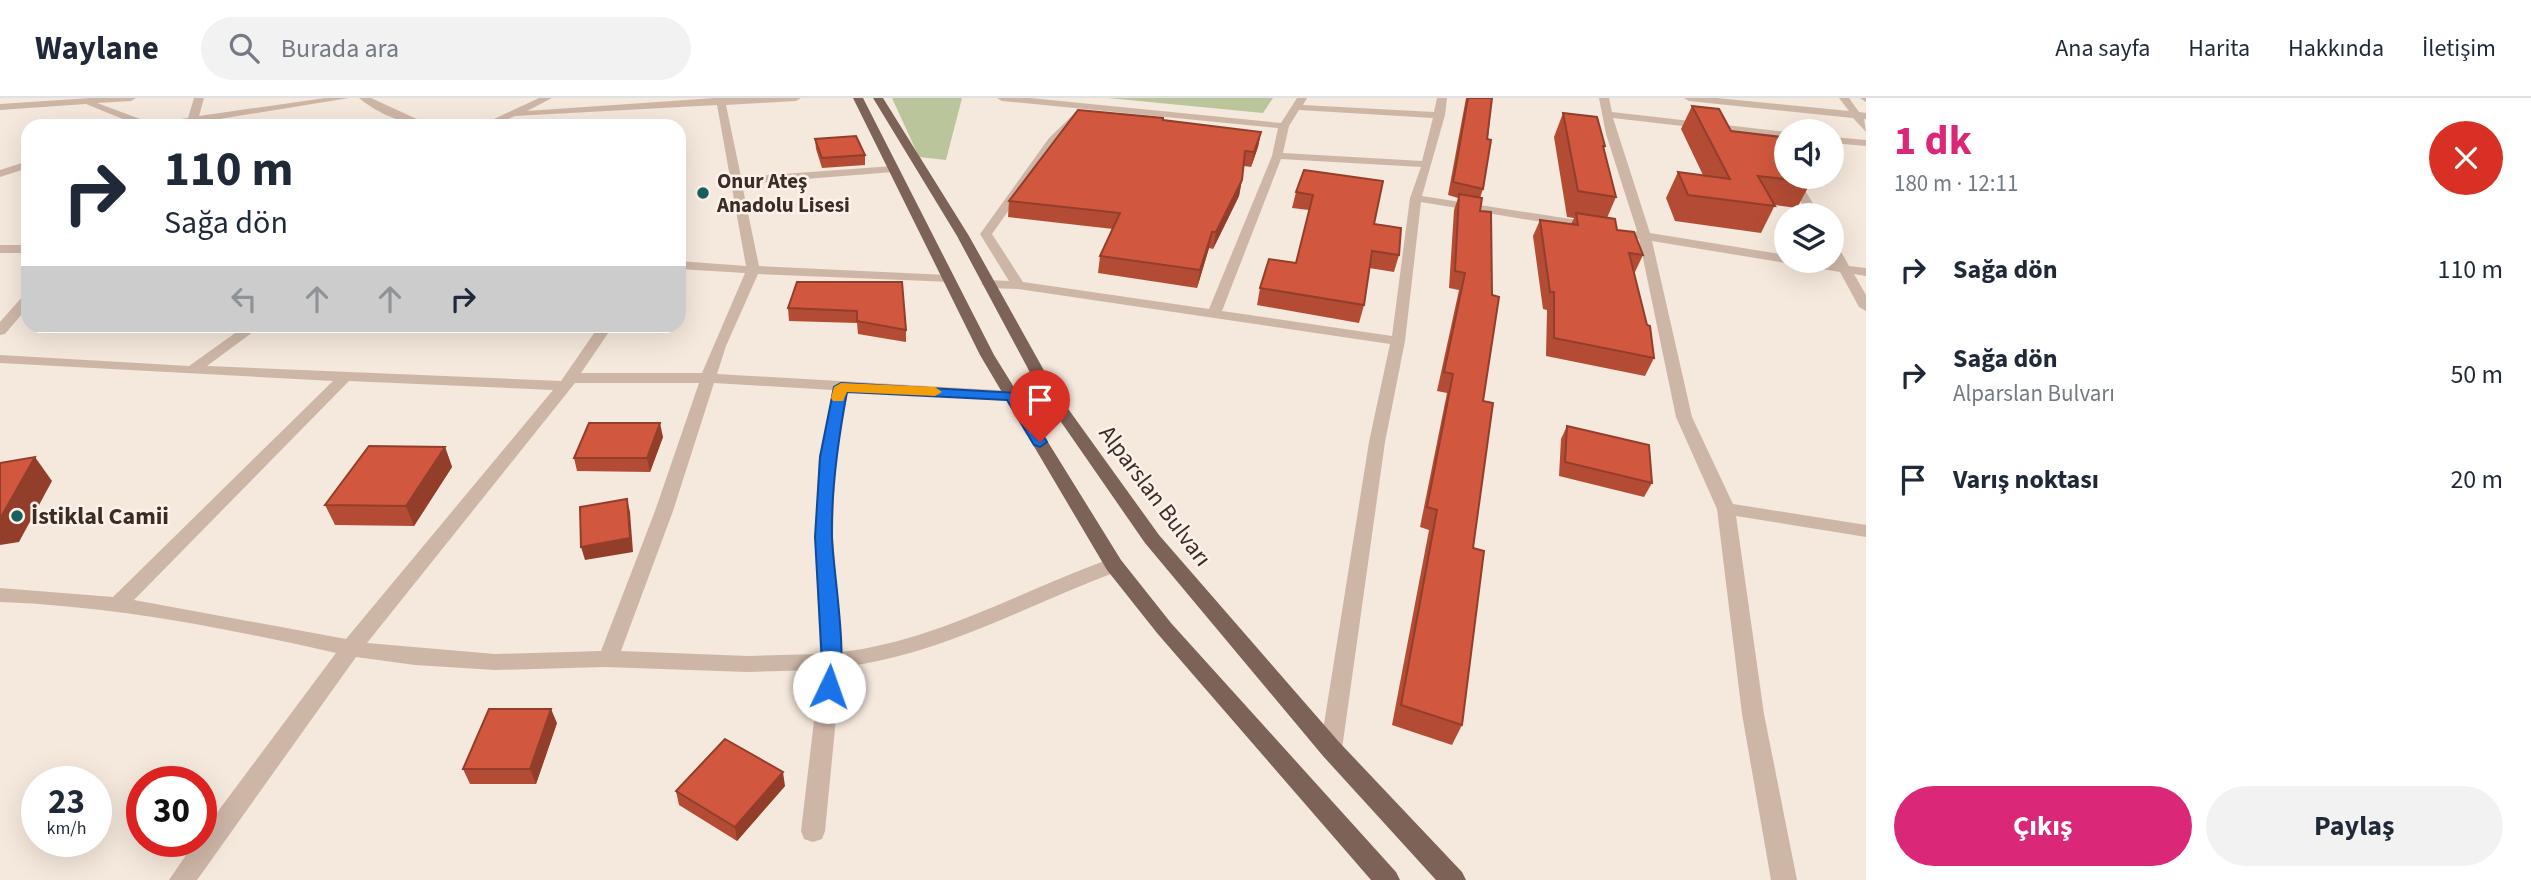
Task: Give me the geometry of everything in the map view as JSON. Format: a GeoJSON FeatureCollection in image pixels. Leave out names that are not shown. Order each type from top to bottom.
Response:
{"type":"FeatureCollection","features":[{"type":"Feature","properties":{"kind":"main road"},"geometry":{"type":"LineString","coordinates":[[858,98],[947,279],[1012,396],[1114,565],[1164,628],[1387,880]]}},
{"type":"Feature","properties":{"kind":"main road","name":"Alparslan Bulvarı"},"geometry":{"type":"LineString","coordinates":[[878,98],[963,236],[1049,393],[1152,539],[1331,749],[1453,880]]}},
{"type":"Feature","properties":{"kind":"street"},"geometry":{"type":"LineString","coordinates":[[0,107],[131,98]]}},
{"type":"Feature","properties":{"kind":"street"},"geometry":{"type":"LineString","coordinates":[[192,119],[200,98]]}},
{"type":"Feature","properties":{"kind":"street"},"geometry":{"type":"LineString","coordinates":[[215,119],[344,98]]}},
{"type":"Feature","properties":{"kind":"street"},"geometry":{"type":"LineString","coordinates":[[364,98],[407,119]]}},
{"type":"Feature","properties":{"kind":"street"},"geometry":{"type":"LineString","coordinates":[[502,119],[547,98]]}},
{"type":"Feature","properties":{"kind":"street"},"geometry":{"type":"LineString","coordinates":[[514,119],[521,112],[796,98]]}},
{"type":"Feature","properties":{"kind":"street"},"geometry":{"type":"LineString","coordinates":[[1002,98],[1088,102],[1284,126]]}},
{"type":"Feature","properties":{"kind":"street"},"geometry":{"type":"LineString","coordinates":[[1331,749],[1370,483],[1398,341],[1416,198],[1440,115],[1442,98]]}},
{"type":"Feature","properties":{"kind":"street"},"geometry":{"type":"LineString","coordinates":[[1604,98],[1645,237],[1684,417],[1726,509],[1753,714],[1784,880]]}},
{"type":"Feature","properties":{"kind":"street"},"geometry":{"type":"LineString","coordinates":[[1689,98],[1861,116]]}},
{"type":"Feature","properties":{"kind":"street"},"geometry":{"type":"LineString","coordinates":[[1844,98],[1861,116],[1866,129]]}},
{"type":"Feature","properties":{"kind":"street"},"geometry":{"type":"LineString","coordinates":[[608,659],[664,511],[719,345],[753,270],[721,100]]}},
{"type":"Feature","properties":{"kind":"street"},"geometry":{"type":"LineString","coordinates":[[963,236],[986,234],[1053,140],[1088,102]]}},
{"type":"Feature","properties":{"kind":"street"},"geometry":{"type":"LineString","coordinates":[[88,103],[131,119]]}},
{"type":"Feature","properties":{"kind":"street"},"geometry":{"type":"LineString","coordinates":[[1213,315],[1277,156],[1284,126],[1299,103],[1440,115]]}},
{"type":"Feature","properties":{"kind":"street"},"geometry":{"type":"LineString","coordinates":[[1608,115],[1774,133]]}},
{"type":"Feature","properties":{"kind":"street"},"geometry":{"type":"LineString","coordinates":[[1767,132],[1774,144]]}},
{"type":"Feature","properties":{"kind":"street"},"geometry":{"type":"LineString","coordinates":[[1844,141],[1866,143]]}},
{"type":"Feature","properties":{"kind":"street"},"geometry":{"type":"LineString","coordinates":[[1277,156],[1427,164]]}},
{"type":"Feature","properties":{"kind":"street"},"geometry":{"type":"LineString","coordinates":[[0,174],[21,166]]}},
{"type":"Feature","properties":{"kind":"street"},"geometry":{"type":"LineString","coordinates":[[736,181],[892,169]]}},
{"type":"Feature","properties":{"kind":"street"},"geometry":{"type":"LineString","coordinates":[[1416,198],[1604,229]]}},
{"type":"Feature","properties":{"kind":"street"},"geometry":{"type":"LineString","coordinates":[[1618,232],[1774,258]]}},
{"type":"Feature","properties":{"kind":"street"},"geometry":{"type":"LineString","coordinates":[[986,234],[1018,285]]}},
{"type":"Feature","properties":{"kind":"street"},"geometry":{"type":"LineString","coordinates":[[0,249],[21,249]]}},
{"type":"Feature","properties":{"kind":"street"},"geometry":{"type":"LineString","coordinates":[[686,265],[947,279]]}},
{"type":"Feature","properties":{"kind":"street"},"geometry":{"type":"LineString","coordinates":[[1845,269],[1866,272]]}},
{"type":"Feature","properties":{"kind":"street"},"geometry":{"type":"LineString","coordinates":[[1845,269],[1866,307]]}},
{"type":"Feature","properties":{"kind":"street"},"geometry":{"type":"LineString","coordinates":[[988,284],[1018,285],[1398,341]]}},
{"type":"Feature","properties":{"kind":"street"},"geometry":{"type":"LineString","coordinates":[[0,331],[21,307]]}},
{"type":"Feature","properties":{"kind":"street"},"geometry":{"type":"LineString","coordinates":[[192,370],[244,333]]}},
{"type":"Feature","properties":{"kind":"street"},"geometry":{"type":"LineString","coordinates":[[182,880],[352,647],[568,382],[601,333]]}},
{"type":"Feature","properties":{"kind":"street"},"geometry":{"type":"LineString","coordinates":[[0,359],[345,377],[568,382],[709,378],[1012,396]]}},
{"type":"Feature","properties":{"kind":"street"},"geometry":{"type":"LineString","coordinates":[[117,605],[345,377]]}},
{"type":"Feature","properties":{"kind":"street"},"geometry":{"type":"LineString","coordinates":[[813,831],[831,663],[824,537],[827,457],[841,387]]}},
{"type":"Feature","properties":{"kind":"street"},"geometry":{"type":"LineString","coordinates":[[1726,509],[1866,531]]}},
{"type":"Feature","properties":{"kind":"street"},"geometry":{"type":"LineString","coordinates":[[0,595],[30,595],[154,609],[392,655],[467,661],[608,659],[760,665],[831,663],[888,652],[942,635],[1069,580],[1114,565]]}},
{"type":"Feature","properties":{"kind":"green space"},"geometry":{"type":"Polygon","coordinates":[[[892,98],[962,98],[946,160],[919,157],[892,98]]]}},
{"type":"Feature","properties":{"kind":"green space"},"geometry":{"type":"Polygon","coordinates":[[[1108,98],[1273,98],[1263,113],[1108,98]]]}},
{"type":"Feature","properties":{"kind":"building"},"geometry":{"type":"Polygon","coordinates":[[[1468,98],[1492,98],[1487,139],[1491,140],[1483,189],[1453,182],[1468,98]]]}},
{"type":"Feature","properties":{"kind":"building"},"geometry":{"type":"Polygon","coordinates":[[[1692,106],[1719,109],[1731,131],[1774,136],[1774,178],[1758,176],[1774,206],[1688,195],[1678,172],[1730,179],[1692,106]]]}},
{"type":"Feature","properties":{"kind":"building"},"geometry":{"type":"Polygon","coordinates":[[[1078,110],[1163,118],[1261,132],[1254,152],[1245,151],[1242,180],[1216,232],[1212,232],[1200,270],[1100,256],[1120,213],[1009,201],[1078,110]]]}},
{"type":"Feature","properties":{"kind":"building"},"geometry":{"type":"Polygon","coordinates":[[[1563,113],[1597,117],[1616,197],[1578,191],[1563,113]]]}},
{"type":"Feature","properties":{"kind":"building"},"geometry":{"type":"Polygon","coordinates":[[[856,136],[865,155],[822,158],[815,139],[856,136]]]}},
{"type":"Feature","properties":{"kind":"building"},"geometry":{"type":"Polygon","coordinates":[[[1304,170],[1383,181],[1374,224],[1401,228],[1399,255],[1372,251],[1364,305],[1260,288],[1269,259],[1296,263],[1313,195],[1296,192],[1304,170]]]}},
{"type":"Feature","properties":{"kind":"building"},"geometry":{"type":"Polygon","coordinates":[[[1459,194],[1482,198],[1480,211],[1491,212],[1492,295],[1499,297],[1483,401],[1493,403],[1473,548],[1484,551],[1462,725],[1401,705],[1437,510],[1427,507],[1453,374],[1444,372],[1465,273],[1455,271],[1459,194]]]}},
{"type":"Feature","properties":{"kind":"building"},"geometry":{"type":"Polygon","coordinates":[[[1576,213],[1615,219],[1617,230],[1634,232],[1643,255],[1629,253],[1647,325],[1650,326],[1654,358],[1554,338],[1554,292],[1550,292],[1540,220],[1578,225],[1576,213]]]}},
{"type":"Feature","properties":{"kind":"building"},"geometry":{"type":"Polygon","coordinates":[[[797,282],[902,282],[906,330],[857,321],[857,311],[788,308],[797,282]]]}},
{"type":"Feature","properties":{"kind":"building"},"geometry":{"type":"Polygon","coordinates":[[[589,423],[660,423],[647,458],[574,458],[589,423]]]}},
{"type":"Feature","properties":{"kind":"building"},"geometry":{"type":"Polygon","coordinates":[[[1567,426],[1649,445],[1652,483],[1565,462],[1567,426]]]}},
{"type":"Feature","properties":{"kind":"building"},"geometry":{"type":"Polygon","coordinates":[[[369,446],[445,447],[406,506],[325,505],[369,446]]]}},
{"type":"Feature","properties":{"kind":"building"},"geometry":{"type":"Polygon","coordinates":[[[35,457],[1,517],[0,517],[0,463],[35,457]]]}},
{"type":"Feature","properties":{"kind":"building"},"geometry":{"type":"Polygon","coordinates":[[[627,499],[630,538],[581,547],[580,507],[627,499]]]}},
{"type":"Feature","properties":{"kind":"building"},"geometry":{"type":"Polygon","coordinates":[[[489,709],[551,709],[530,769],[463,769],[489,709]]]}},
{"type":"Feature","properties":{"kind":"building"},"geometry":{"type":"Polygon","coordinates":[[[725,739],[783,772],[735,827],[676,791],[725,739]]]}},
{"type":"Feature","properties":{"kind":"slow traffic"},"geometry":{"type":"LineString","coordinates":[[838,398],[841,387],[935,392]]}},
{"type":"Feature","properties":{"kind":"place","name":"Onur Ateş Anadolu Lisesi"},"geometry":{"type":"Point","coordinates":[703,193]}},
{"type":"Feature","properties":{"kind":"place","name":"İstiklal Camii"},"geometry":{"type":"Point","coordinates":[17,516]}},
{"type":"Feature","properties":{"kind":"route"},"geometry":{"type":"LineString","coordinates":[[829,687],[831,663],[824,537],[827,457],[841,387],[1012,396],[1040,442]]}}]}
